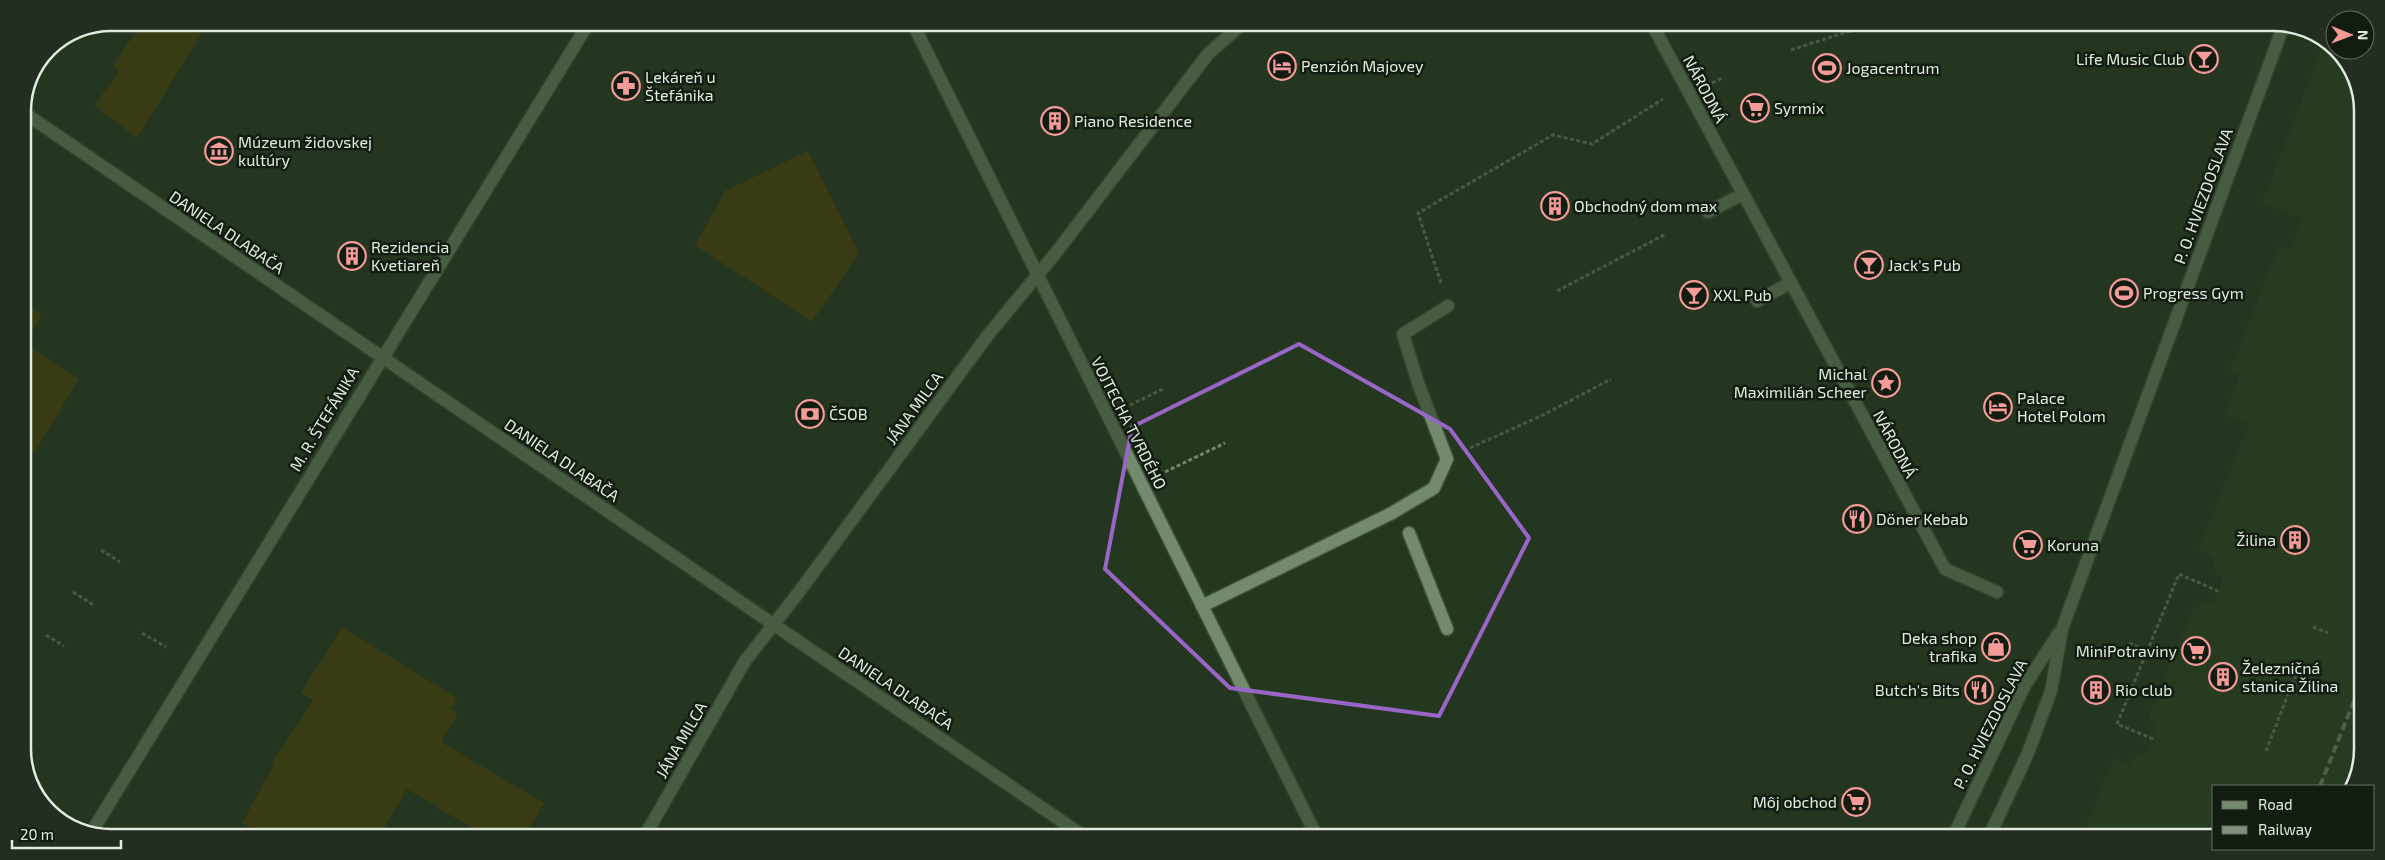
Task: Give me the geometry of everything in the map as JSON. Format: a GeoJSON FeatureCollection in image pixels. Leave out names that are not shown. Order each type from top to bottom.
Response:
{"type":"FeatureCollection","features":[{"type":"Feature","properties":{"kind":"street","name":"M. R. ŠTEFÁNIKA"},"geometry":{"type":"LineString","coordinates":[[95,827],[381,357],[584,31]]}},
{"type":"Feature","properties":{"kind":"street","name":"VOJTECHA TVRDÉHO"},"geometry":{"type":"LineString","coordinates":[[916,31],[1313,829]]}},
{"type":"Feature","properties":{"kind":"street","name":"JÁNA MILCA"},"geometry":{"type":"LineString","coordinates":[[649,829],[745,661],[988,335],[1037,276],[1208,54],[1234,31]]}},
{"type":"Feature","properties":{"kind":"street","name":"NÁRODNÁ"},"geometry":{"type":"LineString","coordinates":[[1655,31],[1945,570],[1997,592]]}},
{"type":"Feature","properties":{"kind":"street","name":"P. O. HVIEZDOSLAVA"},"geometry":{"type":"LineString","coordinates":[[1993,829],[2028,753],[2051,690],[2062,629],[2280,32]]}},
{"type":"Feature","properties":{"kind":"street","name":"DANIELA DLABAČA"},"geometry":{"type":"LineString","coordinates":[[31,117],[1073,829]]}},
{"type":"Feature","properties":{"kind":"street"},"geometry":{"type":"LineString","coordinates":[[1708,212],[1743,194]]}},
{"type":"Feature","properties":{"kind":"street"},"geometry":{"type":"LineString","coordinates":[[1757,301],[1790,283]]}},
{"type":"Feature","properties":{"kind":"street"},"geometry":{"type":"LineString","coordinates":[[1202,606],[1392,512],[1434,488],[1447,459],[1418,383],[1404,334],[1448,306]]}},
{"type":"Feature","properties":{"kind":"street"},"geometry":{"type":"LineString","coordinates":[[1408,534],[1448,629]]}},
{"type":"Feature","properties":{"kind":"street","name":"P. O. HVIEZDOSLAVA"},"geometry":{"type":"LineString","coordinates":[[1957,829],[2025,684],[2062,629]]}},
{"type":"Feature","properties":{"kind":"path"},"geometry":{"type":"LineString","coordinates":[[1791,50],[1850,31]]}},
{"type":"Feature","properties":{"kind":"path"},"geometry":{"type":"LineString","coordinates":[[1448,306],[1418,213],[1553,135],[1592,144],[1685,86]]}},
{"type":"Feature","properties":{"kind":"path"},"geometry":{"type":"LineString","coordinates":[[1557,291],[1666,234]]}},
{"type":"Feature","properties":{"kind":"path"},"geometry":{"type":"LineString","coordinates":[[1447,459],[1545,414],[1611,379]]}},
{"type":"Feature","properties":{"kind":"path"},"geometry":{"type":"LineString","coordinates":[[1129,405],[1163,388]]}},
{"type":"Feature","properties":{"kind":"path"},"geometry":{"type":"LineString","coordinates":[[1164,472],[1225,443]]}},
{"type":"Feature","properties":{"kind":"path"},"geometry":{"type":"LineString","coordinates":[[101,550],[120,562]]}},
{"type":"Feature","properties":{"kind":"path"},"geometry":{"type":"LineString","coordinates":[[2153,739],[2117,724],[2179,574],[2218,591]]}},
{"type":"Feature","properties":{"kind":"path"},"geometry":{"type":"LineString","coordinates":[[73,592],[95,606]]}},
{"type":"Feature","properties":{"kind":"path"},"geometry":{"type":"LineString","coordinates":[[2313,627],[2328,633]]}},
{"type":"Feature","properties":{"kind":"path"},"geometry":{"type":"LineString","coordinates":[[142,633],[166,647]]}},
{"type":"Feature","properties":{"kind":"path"},"geometry":{"type":"LineString","coordinates":[[46,635],[64,646]]}},
{"type":"Feature","properties":{"kind":"path"},"geometry":{"type":"LineString","coordinates":[[2129,643],[2147,651]]}},
{"type":"Feature","properties":{"kind":"path"},"geometry":{"type":"LineString","coordinates":[[2266,751],[2302,659]]}},
{"type":"Feature","properties":{"kind":"highlighted area"},"geometry":{"type":"Polygon","coordinates":[[[1299,344],[1450,429],[1529,538],[1439,716],[1230,688],[1105,569],[1132,427],[1299,344]]]}},
{"type":"Feature","properties":{"kind":"shaded area"},"geometry":{"type":"Polygon","coordinates":[[[136,31],[203,31],[137,138],[94,106],[119,71],[113,66],[136,31]]]}},
{"type":"Feature","properties":{"kind":"shaded area"},"geometry":{"type":"Polygon","coordinates":[[[2322,48],[2325,50],[2325,60],[2335,60],[2348,80],[2354,106],[2354,749],[2350,775],[2345,785],[2212,785],[2212,829],[2085,829],[2113,759],[2129,765],[2134,757],[2147,752],[2157,728],[2150,719],[2151,711],[2194,608],[2203,602],[2213,604],[2223,579],[2215,571],[2213,557],[2198,550],[2249,424],[2225,414],[2240,375],[2230,371],[2279,246],[2290,250],[2302,219],[2262,203],[2322,48]]]}},
{"type":"Feature","properties":{"kind":"shaded area"},"geometry":{"type":"Polygon","coordinates":[[[808,151],[859,253],[812,322],[695,245],[725,191],[808,151]]]}},
{"type":"Feature","properties":{"kind":"shaded area"},"geometry":{"type":"Polygon","coordinates":[[[31,307],[42,315],[31,332],[31,307]]]}},
{"type":"Feature","properties":{"kind":"shaded area"},"geometry":{"type":"Polygon","coordinates":[[[31,348],[79,379],[35,452],[31,449],[31,348]]]}},
{"type":"Feature","properties":{"kind":"shaded area"},"geometry":{"type":"Polygon","coordinates":[[[342,627],[457,698],[451,709],[458,713],[441,742],[544,803],[529,829],[474,829],[407,789],[384,829],[252,829],[242,823],[274,764],[272,763],[313,700],[301,693],[342,627]]]}},
{"type":"Feature","properties":{"kind":"railway"},"geometry":{"type":"LineString","coordinates":[[2320,785],[2354,701]]}},
{"type":"Feature","properties":{"kind":"place","name":"Life Music Club"},"geometry":{"type":"Point","coordinates":[2204,59]}},
{"type":"Feature","properties":{"kind":"place","name":"Penzión Majovey"},"geometry":{"type":"Point","coordinates":[1282,66]}},
{"type":"Feature","properties":{"kind":"place","name":"Jogacentrum"},"geometry":{"type":"Point","coordinates":[1827,68]}},
{"type":"Feature","properties":{"kind":"place","name":"Lekáreň u Štefánika"},"geometry":{"type":"Point","coordinates":[626,86]}},
{"type":"Feature","properties":{"kind":"place","name":"Syrmix"},"geometry":{"type":"Point","coordinates":[1755,108]}},
{"type":"Feature","properties":{"kind":"place","name":"Piano Residence"},"geometry":{"type":"Point","coordinates":[1055,121]}},
{"type":"Feature","properties":{"kind":"place","name":"Múzeum židovskej kultúry"},"geometry":{"type":"Point","coordinates":[219,151]}},
{"type":"Feature","properties":{"kind":"place","name":"Obchodný dom max"},"geometry":{"type":"Point","coordinates":[1555,206]}},
{"type":"Feature","properties":{"kind":"place","name":"Rezidencia Kvetiareň"},"geometry":{"type":"Point","coordinates":[352,256]}},
{"type":"Feature","properties":{"kind":"place","name":"Jack's Pub"},"geometry":{"type":"Point","coordinates":[1869,265]}},
{"type":"Feature","properties":{"kind":"place","name":"Progress Gym"},"geometry":{"type":"Point","coordinates":[2124,293]}},
{"type":"Feature","properties":{"kind":"place","name":"XXL Pub"},"geometry":{"type":"Point","coordinates":[1694,295]}},
{"type":"Feature","properties":{"kind":"place","name":"Michal Maximilián Scheer"},"geometry":{"type":"Point","coordinates":[1886,383]}},
{"type":"Feature","properties":{"kind":"place","name":"Palace Hotel Polom"},"geometry":{"type":"Point","coordinates":[1998,407]}},
{"type":"Feature","properties":{"kind":"place","name":"ČSOB"},"geometry":{"type":"Point","coordinates":[810,414]}},
{"type":"Feature","properties":{"kind":"place","name":"Döner Kebab"},"geometry":{"type":"Point","coordinates":[1857,519]}},
{"type":"Feature","properties":{"kind":"place","name":"Žilina"},"geometry":{"type":"Point","coordinates":[2295,540]}},
{"type":"Feature","properties":{"kind":"place","name":"Koruna"},"geometry":{"type":"Point","coordinates":[2028,545]}},
{"type":"Feature","properties":{"kind":"place","name":"Deka shop trafika"},"geometry":{"type":"Point","coordinates":[1996,647]}},
{"type":"Feature","properties":{"kind":"place","name":"MiniPotraviny"},"geometry":{"type":"Point","coordinates":[2196,651]}},
{"type":"Feature","properties":{"kind":"place","name":"Železničná stanica Žilina"},"geometry":{"type":"Point","coordinates":[2223,677]}},
{"type":"Feature","properties":{"kind":"place","name":"Butch's Bits"},"geometry":{"type":"Point","coordinates":[1979,690]}},
{"type":"Feature","properties":{"kind":"place","name":"Rio club"},"geometry":{"type":"Point","coordinates":[2096,690]}},
{"type":"Feature","properties":{"kind":"place","name":"Môj obchod"},"geometry":{"type":"Point","coordinates":[1856,802]}}]}
